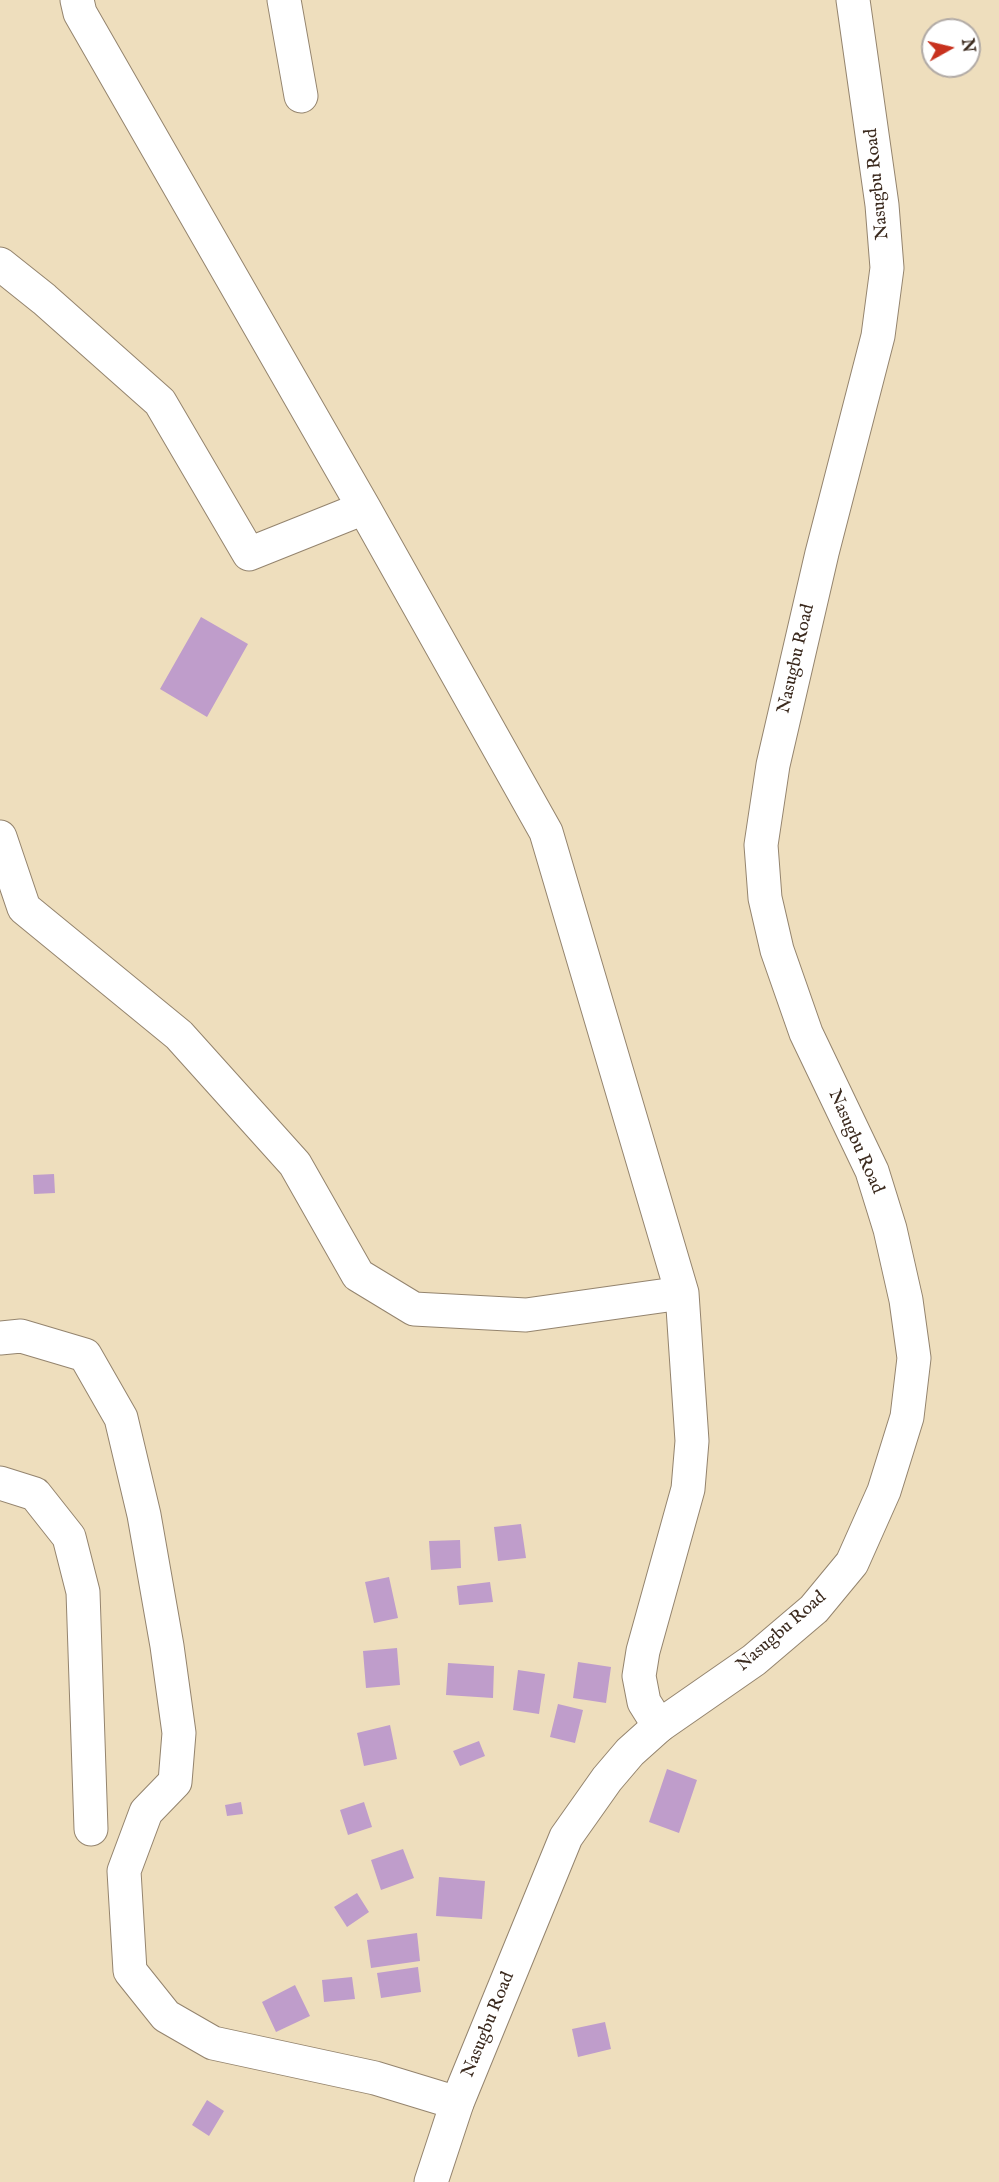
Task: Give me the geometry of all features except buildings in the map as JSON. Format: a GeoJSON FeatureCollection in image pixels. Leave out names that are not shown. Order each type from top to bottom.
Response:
{"type":"FeatureCollection","features":[{"type":"Feature","properties":{"kind":"street"},"geometry":{"type":"LineString","coordinates":[[77,0],[80,13],[364,508],[546,832],[682,1293],[692,1441],[688,1489],[643,1651],[639,1676],[644,1702],[659,1726]]}},
{"type":"Feature","properties":{"kind":"street"},"geometry":{"type":"LineString","coordinates":[[284,0],[302,96]]}},
{"type":"Feature","properties":{"kind":"street","name":"Nasugbu Road"},"geometry":{"type":"LineString","coordinates":[[431,2182],[457,2103],[566,1837],[622,1761],[659,1726],[754,1660],[814,1609],[852,1563],[884,1491],[907,1417],[914,1358],[906,1300],[890,1229],[872,1171],[806,1034],[777,950],[765,898],[761,845],[773,765],[822,553],[878,336],[887,268],[882,205],[853,0]]}},
{"type":"Feature","properties":{"kind":"street"},"geometry":{"type":"LineString","coordinates":[[0,264],[44,299],[160,402],[249,554],[364,508]]}},
{"type":"Feature","properties":{"kind":"street"},"geometry":{"type":"LineString","coordinates":[[0,837],[24,908],[179,1035],[295,1164],[358,1275],[414,1309],[425,1310],[526,1315],[682,1293]]}},
{"type":"Feature","properties":{"kind":"street"},"geometry":{"type":"LineString","coordinates":[[0,1338],[21,1336],[85,1355],[121,1418],[144,1515],[167,1646],[179,1733],[175,1782],[146,1812],[124,1871],[129,1971],[166,2016],[213,2043],[375,2078],[457,2103]]}},
{"type":"Feature","properties":{"kind":"street"},"geometry":{"type":"LineString","coordinates":[[0,1483],[35,1494],[69,1537],[84,1592],[92,1829]]}}]}
